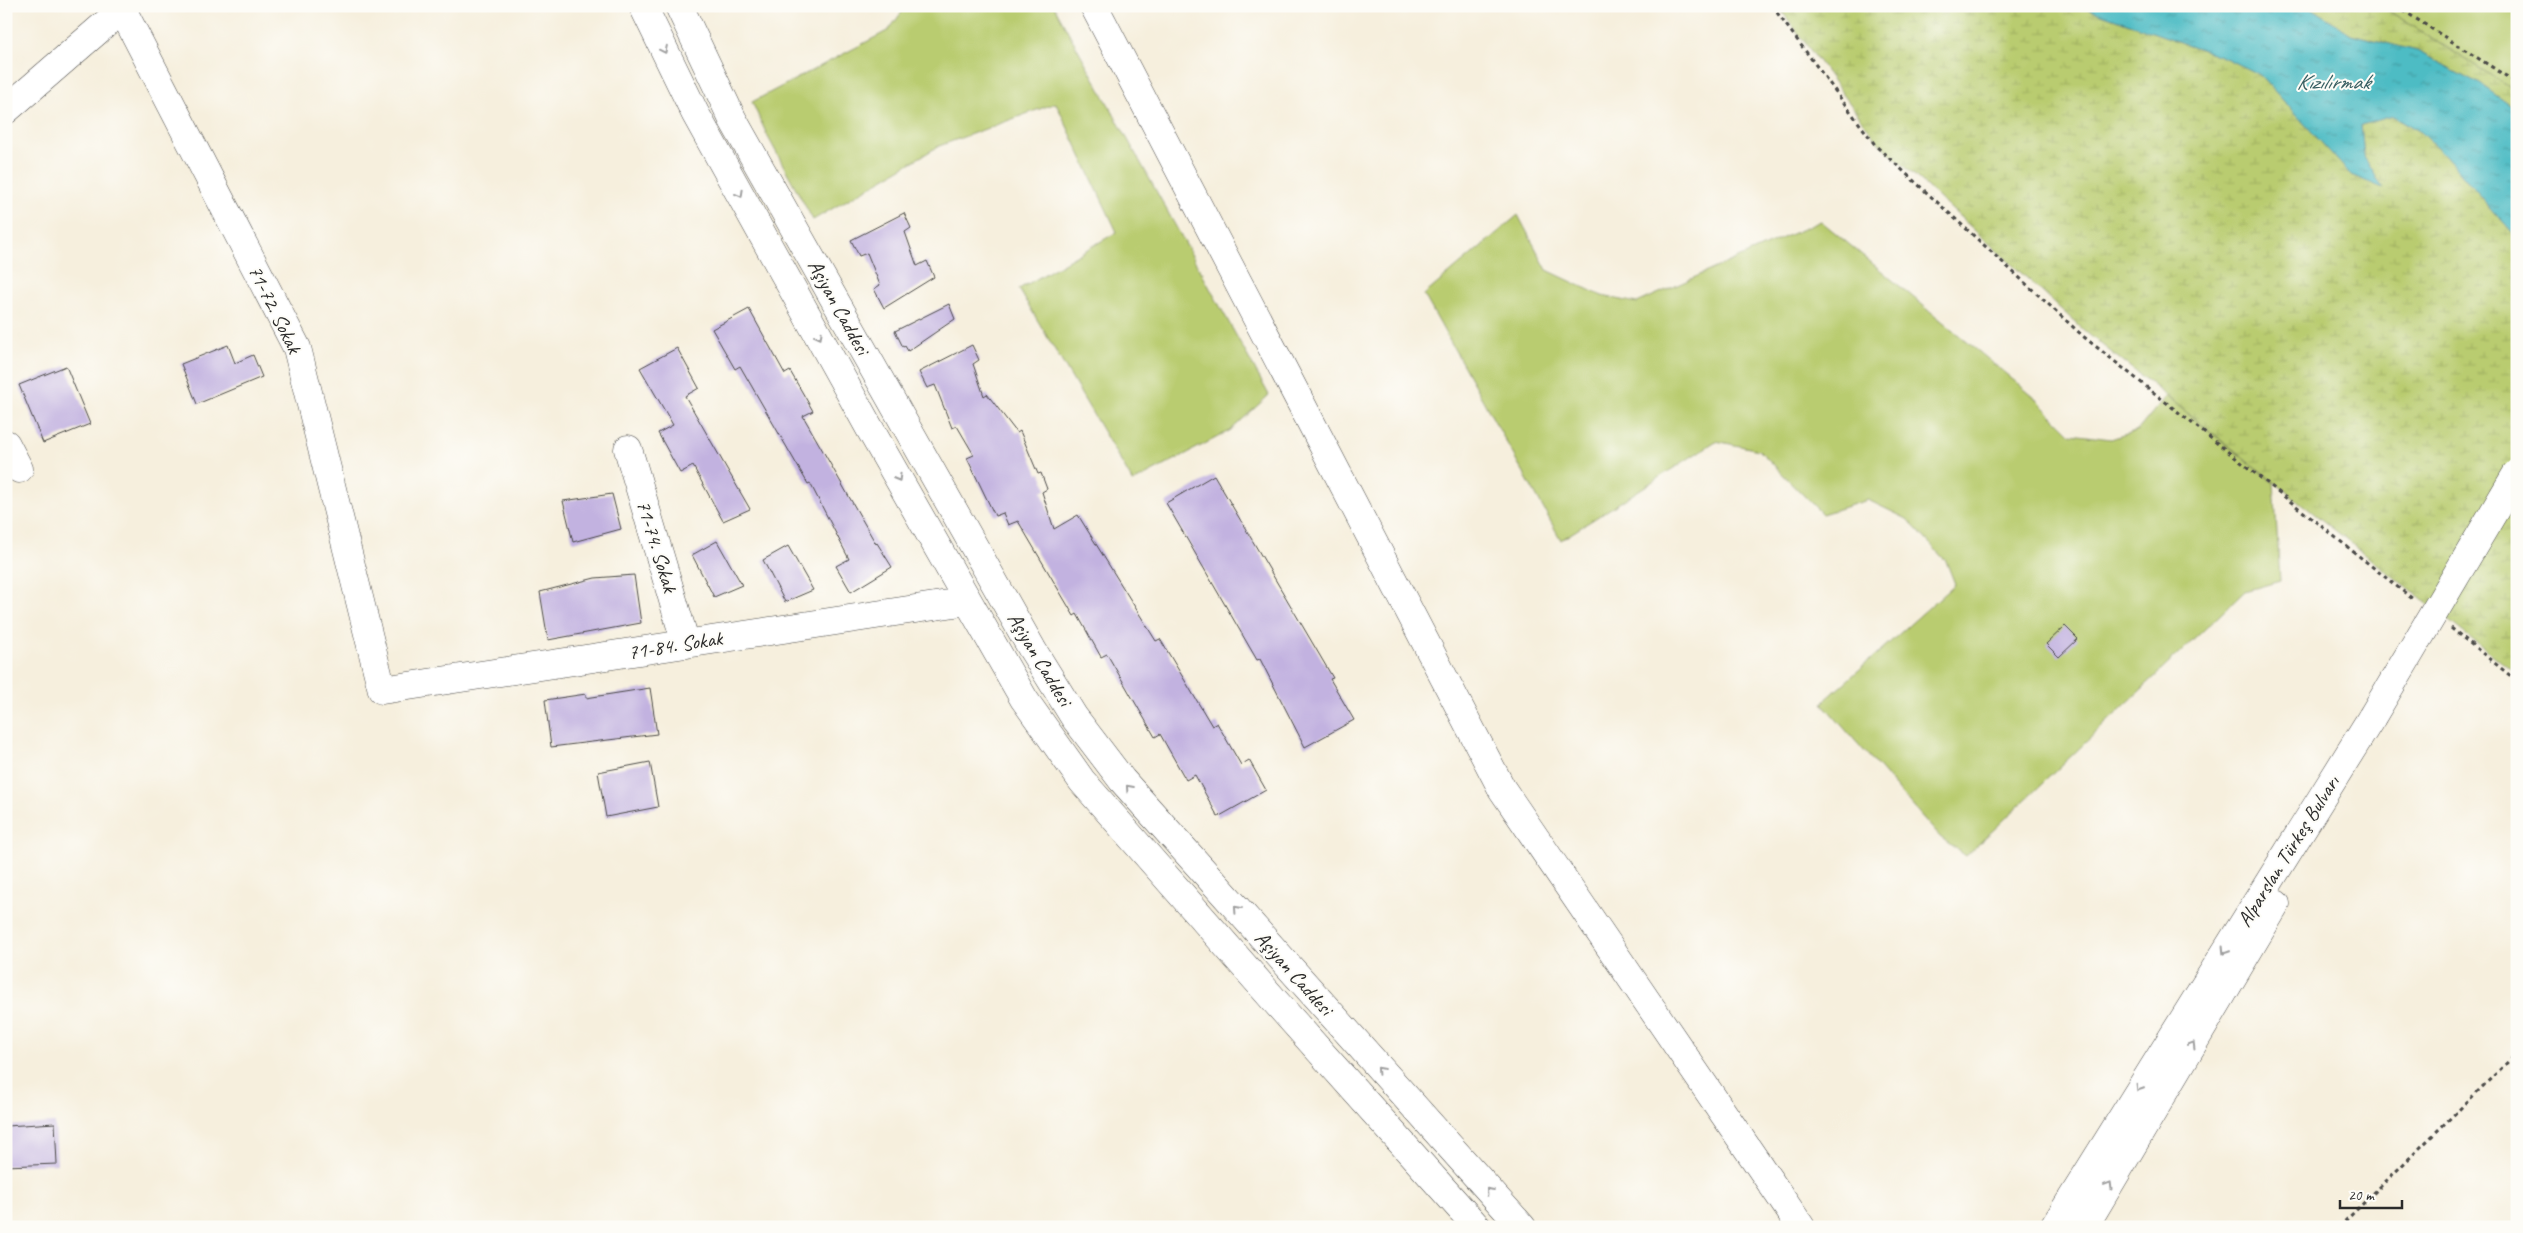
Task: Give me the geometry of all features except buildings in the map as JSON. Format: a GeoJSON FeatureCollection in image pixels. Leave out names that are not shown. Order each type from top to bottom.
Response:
{"type":"FeatureCollection","features":[{"type":"Feature","properties":{"kind":"street","name":"Aşiyan Caddesi"},"geometry":{"type":"LineString","coordinates":[[643,6],[700,122],[1024,698],[1082,781],[1477,1227]]}},
{"type":"Feature","properties":{"kind":"street","name":"Aşiyan Caddesi"},"geometry":{"type":"LineString","coordinates":[[679,6],[734,120],[1028,641],[1074,717],[1122,780],[1522,1227]]}},
{"type":"Feature","properties":{"kind":"street"},"geometry":{"type":"LineString","coordinates":[[1094,6],[1502,789],[1801,1227]]}},
{"type":"Feature","properties":{"kind":"street"},"geometry":{"type":"LineString","coordinates":[[6,110],[124,8]]}},
{"type":"Feature","properties":{"kind":"street","name":"71-72. Sokak"},"geometry":{"type":"LineString","coordinates":[[124,8],[296,348],[382,690]]}},
{"type":"Feature","properties":{"kind":"street"},"geometry":{"type":"LineString","coordinates":[[6,444],[19,469]]}},
{"type":"Feature","properties":{"kind":"street","name":"71-74. Sokak"},"geometry":{"type":"LineString","coordinates":[[628,449],[686,644]]}},
{"type":"Feature","properties":{"kind":"street","name":"Alparslan Türkeş Bulvarı"},"geometry":{"type":"LineString","coordinates":[[2084,1227],[2378,720],[2517,472]]}},
{"type":"Feature","properties":{"kind":"street","name":"Alparslan Türkeş Bulvarı"},"geometry":{"type":"LineString","coordinates":[[2054,1227],[2378,720],[2517,494]]}},
{"type":"Feature","properties":{"kind":"street","name":"71-84. Sokak"},"geometry":{"type":"LineString","coordinates":[[382,690],[968,601]]}},
{"type":"Feature","properties":{"kind":"path"},"geometry":{"type":"LineString","coordinates":[[1772,6],[1876,146],[2084,336],[2420,604]]}},
{"type":"Feature","properties":{"kind":"path"},"geometry":{"type":"LineString","coordinates":[[2396,6],[2517,83]]}},
{"type":"Feature","properties":{"kind":"path"},"geometry":{"type":"LineString","coordinates":[[2443,622],[2517,681]]}},
{"type":"Feature","properties":{"kind":"path"},"geometry":{"type":"LineString","coordinates":[[2339,1227],[2517,1054]]}},
{"type":"Feature","properties":{"kind":"green space"},"geometry":{"type":"Polygon","coordinates":[[[906,6],[1054,6],[1269,395],[1231,430],[1133,482],[1019,289],[1117,232],[1056,103],[939,146],[813,220],[768,137],[752,102],[889,30],[906,6]]]}},
{"type":"Feature","properties":{"kind":"green space"},"geometry":{"type":"Polygon","coordinates":[[[1778,6],[2079,6],[2223,57],[2260,75],[2351,175],[2382,187],[2364,157],[2361,125],[2393,116],[2421,132],[2445,155],[2513,233],[2517,246],[2517,675],[2087,333],[1879,143],[1778,6]]]}},
{"type":"Feature","properties":{"kind":"green space"},"geometry":{"type":"Polygon","coordinates":[[[2309,6],[2381,6],[2517,92],[2517,110],[2480,84],[2417,51],[2351,34],[2309,6]]]}},
{"type":"Feature","properties":{"kind":"green space"},"geometry":{"type":"Polygon","coordinates":[[[2381,6],[2517,6],[2517,92],[2381,6]]]}},
{"type":"Feature","properties":{"kind":"green space"},"geometry":{"type":"Polygon","coordinates":[[[1518,215],[1547,270],[1602,296],[1637,303],[1821,221],[2035,398],[2071,434],[2111,439],[2138,430],[2166,396],[2274,483],[2280,581],[2245,591],[1966,856],[1940,837],[1822,703],[1955,584],[1946,561],[1907,519],[1868,500],[1822,514],[1759,450],[1716,441],[1561,540],[1424,295],[1518,215]]]}},
{"type":"Feature","properties":{"kind":"water","name":"Kızılırmak"},"geometry":{"type":"Polygon","coordinates":[[[2079,6],[2309,6],[2351,34],[2417,51],[2480,84],[2517,110],[2517,246],[2513,233],[2445,155],[2421,132],[2393,116],[2361,125],[2364,157],[2383,188],[2351,175],[2260,75],[2223,57],[2079,6]]]}}]}
